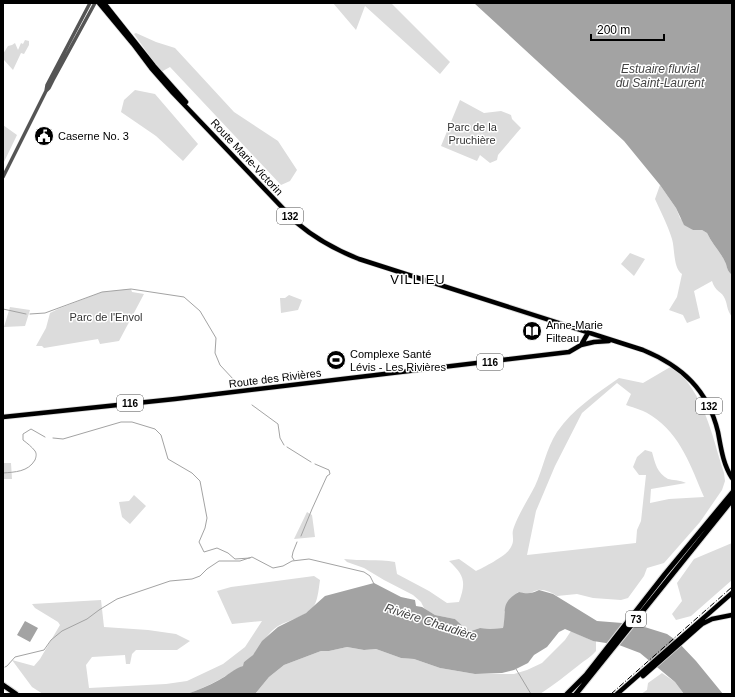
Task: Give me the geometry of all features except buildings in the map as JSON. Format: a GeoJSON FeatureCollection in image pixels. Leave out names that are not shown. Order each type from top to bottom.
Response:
{"type":"FeatureCollection","features":[{"type":"Feature","properties":{"kind":"highway","name":"73"},"geometry":{"type":"LineString","coordinates":[[567,694],[599,662],[671,575],[730,500],[732,493]]}},
{"type":"Feature","properties":{"kind":"highway","name":"73"},"geometry":{"type":"LineString","coordinates":[[576,694],[665,574],[730,500]]}},
{"type":"Feature","properties":{"kind":"highway"},"geometry":{"type":"LineString","coordinates":[[3,685],[16,694]]}},
{"type":"Feature","properties":{"kind":"main road","name":"Route Marie-Victorin"},"geometry":{"type":"LineString","coordinates":[[99,3],[151,68],[297,223],[316,238],[331,247],[359,259],[612,341],[656,356],[671,364],[690,380],[702,393],[710,407],[726,465],[732,478]]}},
{"type":"Feature","properties":{"kind":"main road","name":"Route Marie-Victorin"},"geometry":{"type":"LineString","coordinates":[[104,3],[154,66],[180,94],[196,116]]}},
{"type":"Feature","properties":{"kind":"main road"},"geometry":{"type":"LineString","coordinates":[[582,345],[588,333]]}},
{"type":"Feature","properties":{"kind":"main road","name":"Route des Rivières"},"geometry":{"type":"LineString","coordinates":[[3,417],[175,399],[516,359],[569,352],[582,345],[594,342],[612,341]]}},
{"type":"Feature","properties":{"kind":"main road"},"geometry":{"type":"LineString","coordinates":[[622,694],[732,593]]}},
{"type":"Feature","properties":{"kind":"main road"},"geometry":{"type":"LineString","coordinates":[[701,623],[732,615]]}},
{"type":"Feature","properties":{"kind":"main road"},"geometry":{"type":"LineString","coordinates":[[617,694],[637,679]]}},
{"type":"Feature","properties":{"kind":"street"},"geometry":{"type":"LineString","coordinates":[[46,91],[47,85],[90,3]]}},
{"type":"Feature","properties":{"kind":"street"},"geometry":{"type":"LineString","coordinates":[[3,177],[46,91],[95,3]]}},
{"type":"Feature","properties":{"kind":"green space"},"geometry":{"type":"Polygon","coordinates":[[[333,3],[391,3],[450,62],[440,74],[365,6],[356,30],[333,3]]]}},
{"type":"Feature","properties":{"kind":"green space"},"geometry":{"type":"Polygon","coordinates":[[[136,33],[156,42],[175,48],[234,112],[278,141],[297,170],[290,181],[281,185],[170,67],[161,72],[134,34],[136,33]]]}},
{"type":"Feature","properties":{"kind":"green space"},"geometry":{"type":"Polygon","coordinates":[[[25,40],[29,41],[29,45],[24,54],[21,53],[13,70],[4,60],[3,54],[8,46],[15,43],[18,50],[21,43],[23,44],[25,40]]]}},
{"type":"Feature","properties":{"kind":"green space"},"geometry":{"type":"Polygon","coordinates":[[[135,90],[155,94],[198,144],[183,161],[156,136],[121,112],[124,100],[135,90]]]}},
{"type":"Feature","properties":{"kind":"green space","name":"Parc de la Pruchière"},"geometry":{"type":"Polygon","coordinates":[[[460,100],[484,113],[501,111],[511,115],[512,119],[521,128],[498,155],[497,160],[490,163],[480,155],[477,161],[441,146],[460,100]]]}},
{"type":"Feature","properties":{"kind":"green space"},"geometry":{"type":"Polygon","coordinates":[[[3,125],[17,135],[3,164],[3,125]]]}},
{"type":"Feature","properties":{"kind":"green space"},"geometry":{"type":"Polygon","coordinates":[[[660,185],[676,208],[680,218],[693,230],[702,230],[707,233],[724,260],[732,275],[732,317],[724,296],[713,285],[712,281],[694,291],[700,318],[687,323],[683,315],[669,310],[677,297],[682,274],[677,267],[673,243],[655,199],[660,185]]]}},
{"type":"Feature","properties":{"kind":"green space"},"geometry":{"type":"Polygon","coordinates":[[[630,253],[645,259],[634,276],[621,264],[630,253]]]}},
{"type":"Feature","properties":{"kind":"green space","name":"Parc de l'Envol"},"geometry":{"type":"Polygon","coordinates":[[[131,289],[132,292],[144,294],[119,341],[100,344],[98,339],[44,348],[42,346],[36,346],[46,328],[50,313],[102,292],[131,289]]]}},
{"type":"Feature","properties":{"kind":"green space"},"geometry":{"type":"Polygon","coordinates":[[[289,295],[302,300],[298,310],[281,313],[280,298],[285,298],[289,295]]]}},
{"type":"Feature","properties":{"kind":"green space"},"geometry":{"type":"Polygon","coordinates":[[[10,307],[30,310],[25,326],[4,327],[10,307]]]}},
{"type":"Feature","properties":{"kind":"green space"},"geometry":{"type":"Polygon","coordinates":[[[672,366],[683,377],[700,402],[706,415],[724,473],[725,481],[722,490],[700,522],[664,563],[647,568],[644,576],[628,598],[621,600],[593,598],[577,594],[557,596],[540,590],[531,593],[518,592],[504,612],[503,628],[480,628],[471,631],[466,629],[455,619],[435,615],[424,608],[421,602],[413,595],[364,568],[347,562],[344,559],[395,562],[397,574],[429,591],[447,603],[459,602],[463,589],[463,580],[461,575],[449,561],[459,559],[476,571],[507,553],[513,543],[513,530],[516,522],[535,486],[553,439],[563,424],[585,402],[619,378],[643,383],[672,366]],[[617,383],[582,413],[555,466],[536,511],[527,555],[636,543],[637,530],[641,521],[646,475],[639,475],[633,467],[637,457],[645,450],[652,452],[657,467],[664,477],[686,483],[651,489],[650,503],[669,499],[704,497],[684,452],[671,432],[649,414],[626,405],[631,394],[617,383]]]}},
{"type":"Feature","properties":{"kind":"green space"},"geometry":{"type":"Polygon","coordinates":[[[3,463],[11,463],[12,479],[3,479],[3,463]]]}},
{"type":"Feature","properties":{"kind":"green space"},"geometry":{"type":"Polygon","coordinates":[[[134,495],[146,506],[130,524],[122,517],[119,502],[129,501],[134,495]]]}},
{"type":"Feature","properties":{"kind":"green space"},"geometry":{"type":"Polygon","coordinates":[[[307,512],[312,515],[315,537],[294,539],[307,512]]]}},
{"type":"Feature","properties":{"kind":"green space"},"geometry":{"type":"Polygon","coordinates":[[[732,543],[732,580],[691,616],[676,620],[672,614],[682,601],[677,583],[694,559],[732,543]]]}},
{"type":"Feature","properties":{"kind":"green space"},"geometry":{"type":"Polygon","coordinates":[[[314,576],[320,580],[317,599],[315,604],[308,612],[278,626],[273,630],[253,655],[244,662],[244,666],[188,694],[43,694],[32,687],[12,660],[34,666],[40,659],[60,625],[58,622],[35,608],[32,604],[101,600],[104,627],[148,630],[176,634],[190,641],[177,650],[136,650],[132,654],[130,664],[126,664],[125,655],[92,657],[86,665],[89,688],[166,684],[187,681],[223,664],[245,647],[262,621],[232,624],[217,591],[231,587],[314,576]]]}},
{"type":"Feature","properties":{"kind":"green space"},"geometry":{"type":"Polygon","coordinates":[[[571,631],[596,641],[596,651],[555,684],[540,694],[255,694],[269,677],[284,665],[321,651],[329,651],[347,647],[364,650],[376,649],[401,658],[414,659],[440,668],[475,674],[514,674],[542,663],[565,640],[571,631]]]}},
{"type":"Feature","properties":{"kind":"green space"},"geometry":{"type":"Polygon","coordinates":[[[662,673],[675,682],[684,694],[641,694],[647,690],[648,683],[662,673]]]}},
{"type":"Feature","properties":{"kind":"water","name":"Estuaire fluvial du Saint-Laurent"},"geometry":{"type":"Polygon","coordinates":[[[474,3],[732,3],[732,275],[707,233],[702,230],[693,230],[684,225],[676,208],[660,185],[624,141],[474,3]]]}},
{"type":"Feature","properties":{"kind":"water","name":"Rivière Chaudière"},"geometry":{"type":"Polygon","coordinates":[[[374,583],[401,597],[415,600],[416,606],[422,607],[435,615],[455,619],[466,629],[471,631],[480,628],[503,628],[506,604],[519,592],[529,593],[539,590],[553,594],[597,621],[635,624],[667,634],[677,641],[696,661],[723,694],[684,694],[675,682],[640,653],[619,645],[593,641],[565,629],[559,632],[547,647],[534,655],[528,663],[514,670],[502,673],[475,674],[440,668],[414,659],[401,658],[376,649],[364,650],[347,647],[329,651],[321,651],[284,665],[269,677],[255,694],[187,694],[215,682],[237,668],[243,666],[244,662],[253,655],[262,641],[278,627],[306,613],[325,596],[374,583]]]}},
{"type":"Feature","properties":{"kind":"water"},"geometry":{"type":"Polygon","coordinates":[[[25,621],[38,628],[30,642],[17,635],[25,621]]]}},
{"type":"Feature","properties":{"kind":"waterway"},"geometry":{"type":"LineString","coordinates":[[30,314],[45,313],[102,292],[131,289],[184,297],[200,311],[216,338],[215,353],[220,365],[234,380],[236,386]]}},
{"type":"Feature","properties":{"kind":"waterway"},"geometry":{"type":"LineString","coordinates":[[3,309],[26,314]]}},
{"type":"Feature","properties":{"kind":"waterway"},"geometry":{"type":"LineString","coordinates":[[252,405],[278,424],[280,438],[284,445]]}},
{"type":"Feature","properties":{"kind":"waterway"},"geometry":{"type":"LineString","coordinates":[[53,438],[63,439],[121,422],[132,422],[155,429],[161,435],[168,459],[192,473],[200,481],[207,518],[205,528],[199,542],[204,552],[217,548],[228,553],[235,559],[250,558]]}},
{"type":"Feature","properties":{"kind":"waterway"},"geometry":{"type":"LineString","coordinates":[[3,473],[17,472],[25,469],[35,460],[36,452],[23,440],[23,434],[31,429],[45,437]]}},
{"type":"Feature","properties":{"kind":"waterway"},"geometry":{"type":"LineString","coordinates":[[287,447],[311,462]]}},
{"type":"Feature","properties":{"kind":"waterway"},"geometry":{"type":"LineString","coordinates":[[301,536],[327,476],[330,474],[329,470],[315,464]]}},
{"type":"Feature","properties":{"kind":"waterway"},"geometry":{"type":"LineString","coordinates":[[294,560],[292,557],[297,542]]}},
{"type":"Feature","properties":{"kind":"waterway"},"geometry":{"type":"LineString","coordinates":[[5,667],[15,657],[44,650],[51,640],[62,631],[87,619],[117,599],[170,581],[192,579],[200,576],[219,561],[240,561],[252,557],[273,568],[283,566],[292,561],[309,559],[364,572],[370,576],[374,584]]}},
{"type":"Feature","properties":{"kind":"waterway"},"geometry":{"type":"LineString","coordinates":[[516,669],[531,694]]}},
{"type":"Feature","properties":{"kind":"railway"},"geometry":{"type":"LineString","coordinates":[[611,694],[732,587]]}},
{"type":"Feature","properties":{"kind":"place","name":"Caserne No. 3"},"geometry":{"type":"Point","coordinates":[44,136]}},
{"type":"Feature","properties":{"kind":"place","name":"Anne-Marie Filteau"},"geometry":{"type":"Point","coordinates":[532,331]}},
{"type":"Feature","properties":{"kind":"place","name":"Complexe Santé Lévis - Les Rivières"},"geometry":{"type":"Point","coordinates":[336,360]}},
{"type":"Feature","properties":{"kind":"district","name":"VILLIEU"},"geometry":{"type":"Point","coordinates":[418,279]}}]}
